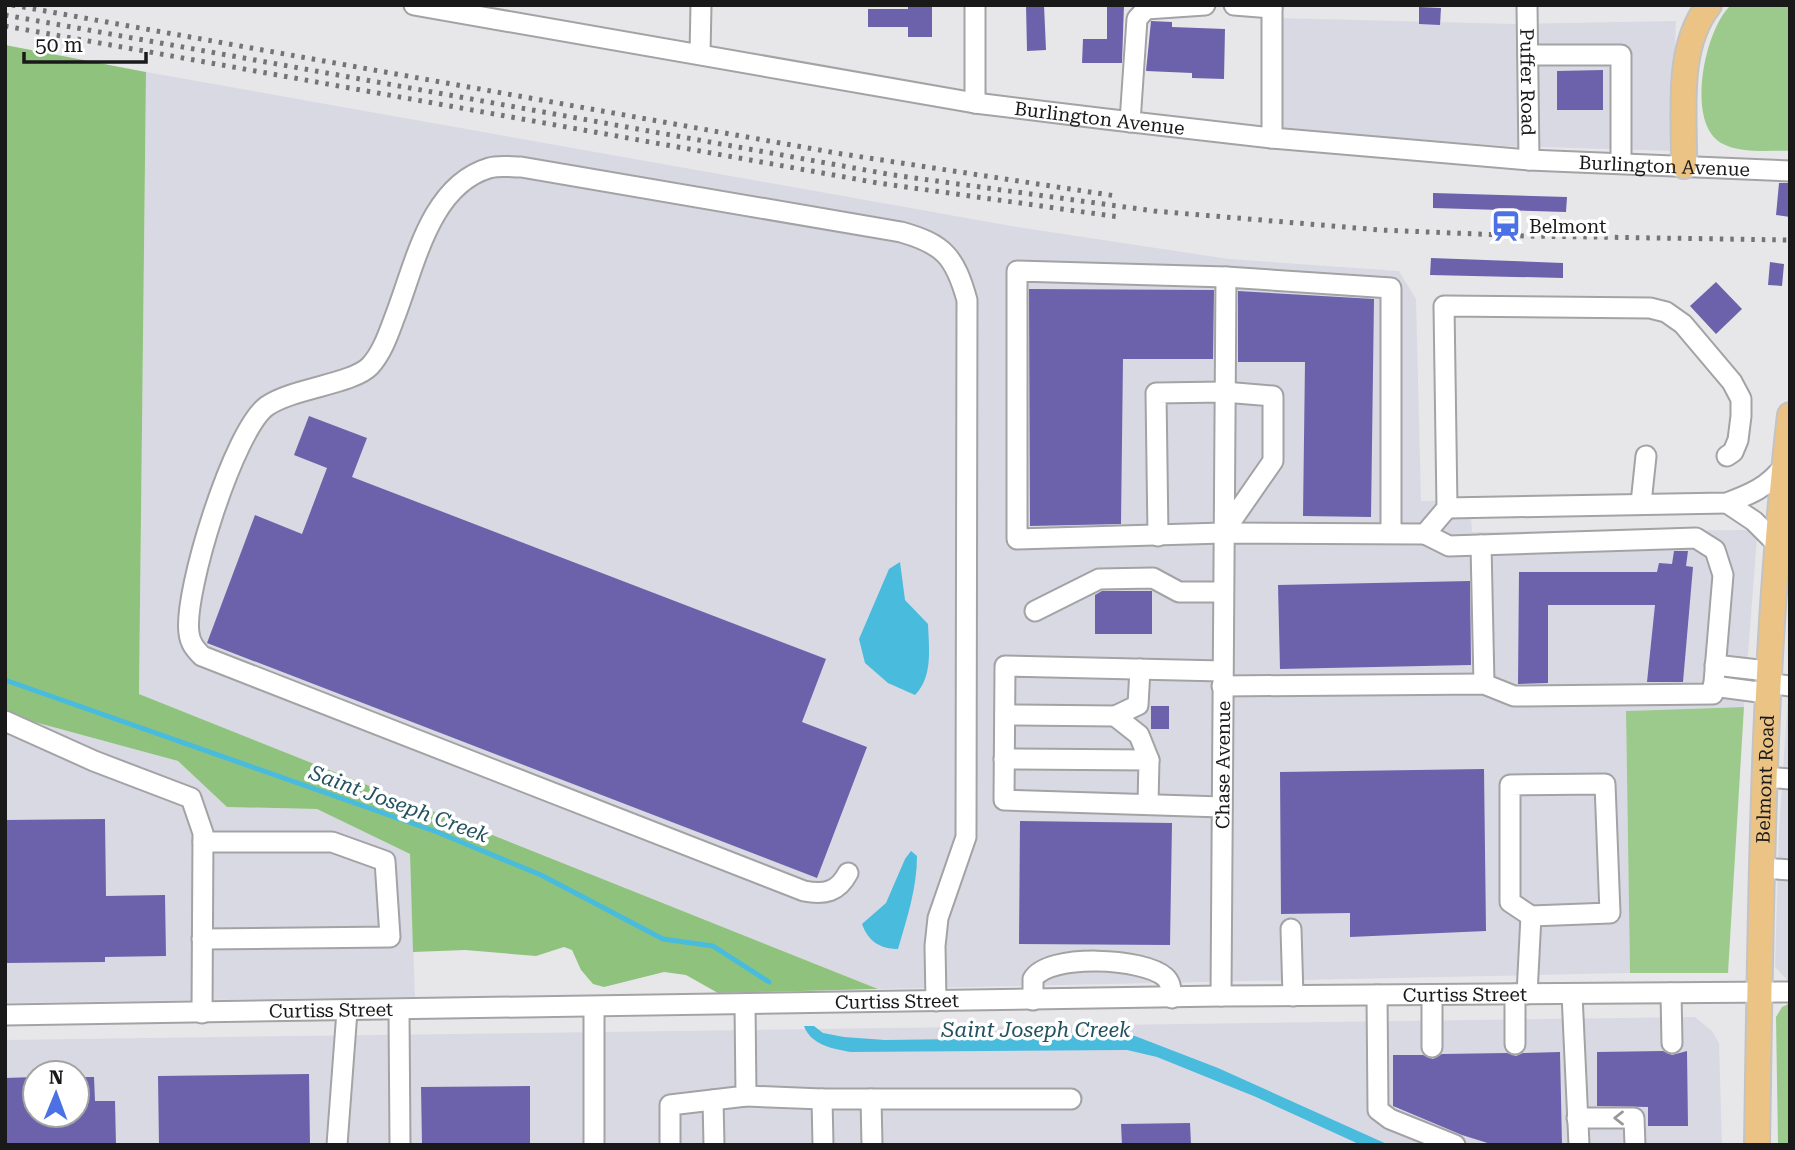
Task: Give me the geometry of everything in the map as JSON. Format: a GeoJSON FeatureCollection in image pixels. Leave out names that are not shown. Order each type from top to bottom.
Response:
{"type":"FeatureCollection","features":[{"type":"Feature","properties":{"kind":"main road"},"geometry":{"type":"LineString","coordinates":[[1684,166],[1688,57],[1695,28],[1709,5]]}},
{"type":"Feature","properties":{"kind":"main road","name":"Belmont Road"},"geometry":{"type":"LineString","coordinates":[[1757,1145],[1764,777],[1783,543],[1784,466],[1790,415]]}},
{"type":"Feature","properties":{"kind":"street","name":"Burlington Avenue"},"geometry":{"type":"LineString","coordinates":[[414,5],[445,8],[975,103],[1130,122],[1272,138],[1529,160],[1781,170]]}},
{"type":"Feature","properties":{"kind":"street"},"geometry":{"type":"LineString","coordinates":[[700,54],[701,5]]}},
{"type":"Feature","properties":{"kind":"street"},"geometry":{"type":"LineString","coordinates":[[975,5],[975,103]]}},
{"type":"Feature","properties":{"kind":"street"},"geometry":{"type":"LineString","coordinates":[[1130,122],[1137,19],[1146,9],[1205,5]]}},
{"type":"Feature","properties":{"kind":"street"},"geometry":{"type":"LineString","coordinates":[[1234,5],[1272,6],[1272,138]]}},
{"type":"Feature","properties":{"kind":"street","name":"Puffer Road"},"geometry":{"type":"LineString","coordinates":[[1527,5],[1529,160]]}},
{"type":"Feature","properties":{"kind":"street"},"geometry":{"type":"LineString","coordinates":[[1528,55],[1621,55],[1621,163]]}},
{"type":"Feature","properties":{"kind":"street"},"geometry":{"type":"LineString","coordinates":[[848,873],[833,890],[822,894],[804,891],[202,656],[192,645],[189,632],[194,579],[243,435],[265,407],[296,391],[369,368],[385,343],[436,209],[452,189],[472,175],[492,166],[521,167],[901,232],[929,240],[945,253],[960,276],[967,300],[966,836],[938,918],[935,946],[936,1000]]}},
{"type":"Feature","properties":{"kind":"street"},"geometry":{"type":"LineString","coordinates":[[1222,807],[1003,800],[1005,666],[1140,669],[1222,679],[1484,684],[1514,695],[1713,694],[1723,575],[1715,550],[1696,538],[1449,546],[1425,534],[1391,534],[1223,533],[1017,539],[1017,271],[1226,277],[1391,288],[1391,534]]}},
{"type":"Feature","properties":{"kind":"street","name":"Chase Avenue"},"geometry":{"type":"LineString","coordinates":[[1221,996],[1226,277]]}},
{"type":"Feature","properties":{"kind":"street"},"geometry":{"type":"LineString","coordinates":[[1425,534],[1447,508],[1444,306],[1650,308],[1667,312],[1683,324],[1732,382],[1741,400],[1738,440],[1733,452],[1727,456]]}},
{"type":"Feature","properties":{"kind":"street"},"geometry":{"type":"LineString","coordinates":[[1158,536],[1156,393],[1224,392],[1273,396],[1273,461],[1223,533]]}},
{"type":"Feature","properties":{"kind":"street"},"geometry":{"type":"LineString","coordinates":[[1641,503],[1646,456]]}},
{"type":"Feature","properties":{"kind":"street"},"geometry":{"type":"LineString","coordinates":[[1447,508],[1727,503],[1761,490],[1773,481],[1784,466]]}},
{"type":"Feature","properties":{"kind":"street"},"geometry":{"type":"LineString","coordinates":[[1727,503],[1783,543]]}},
{"type":"Feature","properties":{"kind":"street"},"geometry":{"type":"LineString","coordinates":[[1481,545],[1484,684]]}},
{"type":"Feature","properties":{"kind":"street"},"geometry":{"type":"LineString","coordinates":[[1035,611],[1099,579],[1153,578],[1179,592],[1223,592]]}},
{"type":"Feature","properties":{"kind":"street"},"geometry":{"type":"LineString","coordinates":[[1715,665],[1772,683]]}},
{"type":"Feature","properties":{"kind":"street"},"geometry":{"type":"LineString","coordinates":[[1005,715],[1115,716],[1138,705],[1140,669]]}},
{"type":"Feature","properties":{"kind":"street"},"geometry":{"type":"LineString","coordinates":[[1713,687],[1772,683]]}},
{"type":"Feature","properties":{"kind":"street"},"geometry":{"type":"LineString","coordinates":[[1115,716],[1139,735],[1149,760],[1147,804]]}},
{"type":"Feature","properties":{"kind":"street"},"geometry":{"type":"LineString","coordinates":[[5,721],[94,761],[191,798],[203,833],[202,1013]]}},
{"type":"Feature","properties":{"kind":"street"},"geometry":{"type":"LineString","coordinates":[[1004,759],[1149,760]]}},
{"type":"Feature","properties":{"kind":"street"},"geometry":{"type":"LineString","coordinates":[[1764,777],[1790,779]]}},
{"type":"Feature","properties":{"kind":"street"},"geometry":{"type":"LineString","coordinates":[[1605,784],[1610,913],[1531,916],[1510,902],[1510,785],[1605,784]]}},
{"type":"Feature","properties":{"kind":"street"},"geometry":{"type":"LineString","coordinates":[[202,939],[390,937],[385,861],[332,842],[203,842]]}},
{"type":"Feature","properties":{"kind":"street"},"geometry":{"type":"LineString","coordinates":[[1762,868],[1790,870]]}},
{"type":"Feature","properties":{"kind":"street"},"geometry":{"type":"LineString","coordinates":[[1515,1044],[1531,916]]}},
{"type":"Feature","properties":{"kind":"street"},"geometry":{"type":"LineString","coordinates":[[1291,929],[1293,996]]}},
{"type":"Feature","properties":{"kind":"street"},"geometry":{"type":"LineString","coordinates":[[1033,1000],[1033,979],[1036,974],[1069,963],[1101,961],[1134,965],[1159,973],[1169,981],[1172,998]]}},
{"type":"Feature","properties":{"kind":"street","name":"Curtiss Street"},"geometry":{"type":"LineString","coordinates":[[5,1015],[1221,996],[1790,992]]}},
{"type":"Feature","properties":{"kind":"street"},"geometry":{"type":"LineString","coordinates":[[1671,993],[1672,1043]]}},
{"type":"Feature","properties":{"kind":"street"},"geometry":{"type":"LineString","coordinates":[[1573,994],[1579,1145]]}},
{"type":"Feature","properties":{"kind":"street"},"geometry":{"type":"LineString","coordinates":[[1377,995],[1378,1110],[1390,1119],[1455,1145]]}},
{"type":"Feature","properties":{"kind":"street"},"geometry":{"type":"LineString","coordinates":[[1432,995],[1432,1047]]}},
{"type":"Feature","properties":{"kind":"street"},"geometry":{"type":"LineString","coordinates":[[745,1004],[746,1097]]}},
{"type":"Feature","properties":{"kind":"street"},"geometry":{"type":"LineString","coordinates":[[594,1007],[594,1145]]}},
{"type":"Feature","properties":{"kind":"street"},"geometry":{"type":"LineString","coordinates":[[399,1010],[400,1145]]}},
{"type":"Feature","properties":{"kind":"street"},"geometry":{"type":"LineString","coordinates":[[337,1145],[347,1011]]}},
{"type":"Feature","properties":{"kind":"street"},"geometry":{"type":"LineString","coordinates":[[670,1145],[670,1105],[713,1100],[746,1097],[1071,1099]]}},
{"type":"Feature","properties":{"kind":"street"},"geometry":{"type":"LineString","coordinates":[[822,1099],[823,1145]]}},
{"type":"Feature","properties":{"kind":"street"},"geometry":{"type":"LineString","coordinates":[[871,1099],[872,1145]]}},
{"type":"Feature","properties":{"kind":"street"},"geometry":{"type":"LineString","coordinates":[[713,1100],[714,1145]]}},
{"type":"Feature","properties":{"kind":"street"},"geometry":{"type":"LineString","coordinates":[[1577,1118],[1634,1118],[1635,1145]]}},
{"type":"Feature","properties":{"kind":"shaded area"},"geometry":{"type":"Polygon","coordinates":[[[1279,18],[1515,24],[1676,21],[1671,151],[1504,146],[1279,128],[1279,18]]]}},
{"type":"Feature","properties":{"kind":"shaded area"},"geometry":{"type":"Polygon","coordinates":[[[146,72],[1017,227],[1229,259],[1399,271],[1416,299],[1421,501],[1438,501],[1471,517],[1472,532],[1747,530],[1757,537],[1744,707],[1626,711],[1630,973],[878,989],[139,694],[146,72]]]}},
{"type":"Feature","properties":{"kind":"shaded area"},"geometry":{"type":"Polygon","coordinates":[[[1790,666],[1790,983],[1775,967],[1779,830],[1790,666]]]}},
{"type":"Feature","properties":{"kind":"shaded area"},"geometry":{"type":"Polygon","coordinates":[[[5,714],[178,761],[228,807],[317,809],[410,854],[415,997],[5,1003],[5,714]]]}},
{"type":"Feature","properties":{"kind":"shaded area"},"geometry":{"type":"Polygon","coordinates":[[[1695,1017],[1712,1031],[1719,1043],[1722,1145],[5,1145],[5,1040],[1695,1017]]]}},
{"type":"Feature","properties":{"kind":"green space"},"geometry":{"type":"Polygon","coordinates":[[[1731,5],[1790,5],[1790,151],[1737,149],[1721,143],[1710,132],[1701,96],[1703,75],[1713,33],[1731,5]]]}},
{"type":"Feature","properties":{"kind":"green space"},"geometry":{"type":"Polygon","coordinates":[[[5,45],[146,72],[139,694],[878,989],[718,993],[686,975],[664,972],[604,987],[593,984],[581,970],[572,950],[564,947],[536,956],[465,950],[413,952],[410,854],[317,809],[227,807],[178,761],[5,714],[5,45]]]}},
{"type":"Feature","properties":{"kind":"green space"},"geometry":{"type":"Polygon","coordinates":[[[1744,707],[1728,973],[1630,973],[1626,711],[1744,707]]]}},
{"type":"Feature","properties":{"kind":"green space"},"geometry":{"type":"Polygon","coordinates":[[[1790,1003],[1790,1145],[1778,1145],[1776,1017],[1782,1007],[1790,1003]]]}},
{"type":"Feature","properties":{"kind":"water"},"geometry":{"type":"Polygon","coordinates":[[[900,562],[905,600],[928,624],[927,671],[921,688],[915,695],[888,683],[865,663],[859,639],[889,569],[900,562]]]}},
{"type":"Feature","properties":{"kind":"water"},"geometry":{"type":"Polygon","coordinates":[[[911,851],[917,856],[917,868],[908,914],[898,949],[886,947],[875,943],[862,924],[886,903],[911,851]]]}},
{"type":"Feature","properties":{"kind":"water"},"geometry":{"type":"Polygon","coordinates":[[[804,1026],[814,1026],[823,1033],[844,1037],[885,1040],[1048,1038],[1110,1031],[1135,1036],[1218,1068],[1389,1145],[1361,1145],[1256,1097],[1157,1057],[1127,1050],[851,1052],[817,1042],[804,1026]]]}},
{"type":"Feature","properties":{"kind":"building"},"geometry":{"type":"Polygon","coordinates":[[[908,5],[932,5],[932,37],[908,37],[908,27],[868,27],[868,9],[908,9],[908,5]]]}},
{"type":"Feature","properties":{"kind":"building"},"geometry":{"type":"Polygon","coordinates":[[[1026,5],[1044,5],[1046,50],[1027,51],[1026,5]]]}},
{"type":"Feature","properties":{"kind":"building"},"geometry":{"type":"Polygon","coordinates":[[[1107,5],[1124,5],[1122,63],[1082,63],[1083,39],[1107,39],[1107,5]]]}},
{"type":"Feature","properties":{"kind":"building"},"geometry":{"type":"Polygon","coordinates":[[[1419,7],[1441,8],[1440,25],[1419,24],[1419,7]]]}},
{"type":"Feature","properties":{"kind":"building"},"geometry":{"type":"Polygon","coordinates":[[[1151,21],[1172,22],[1172,27],[1225,29],[1224,79],[1192,78],[1192,73],[1146,71],[1151,21]]]}},
{"type":"Feature","properties":{"kind":"building"},"geometry":{"type":"Polygon","coordinates":[[[1603,70],[1603,110],[1557,110],[1557,71],[1603,70]]]}},
{"type":"Feature","properties":{"kind":"building"},"geometry":{"type":"Polygon","coordinates":[[[1779,183],[1790,183],[1790,217],[1776,215],[1779,183]]]}},
{"type":"Feature","properties":{"kind":"building"},"geometry":{"type":"Polygon","coordinates":[[[1433,193],[1567,197],[1566,212],[1433,208],[1433,193]]]}},
{"type":"Feature","properties":{"kind":"building"},"geometry":{"type":"Polygon","coordinates":[[[1431,258],[1563,263],[1563,278],[1430,275],[1431,258]]]}},
{"type":"Feature","properties":{"kind":"building"},"geometry":{"type":"Polygon","coordinates":[[[1770,262],[1784,264],[1782,286],[1768,285],[1770,262]]]}},
{"type":"Feature","properties":{"kind":"building"},"geometry":{"type":"Polygon","coordinates":[[[1716,282],[1742,309],[1716,334],[1690,306],[1716,282]]]}},
{"type":"Feature","properties":{"kind":"building"},"geometry":{"type":"Polygon","coordinates":[[[1029,289],[1214,290],[1213,359],[1123,359],[1121,524],[1030,526],[1029,289]]]}},
{"type":"Feature","properties":{"kind":"building"},"geometry":{"type":"Polygon","coordinates":[[[1238,291],[1374,299],[1371,517],[1303,516],[1305,362],[1238,362],[1238,291]]]}},
{"type":"Feature","properties":{"kind":"building"},"geometry":{"type":"Polygon","coordinates":[[[309,416],[367,438],[352,477],[826,659],[802,722],[867,747],[817,878],[207,643],[255,515],[302,534],[327,468],[294,455],[309,416]]]}},
{"type":"Feature","properties":{"kind":"building"},"geometry":{"type":"Polygon","coordinates":[[[1674,551],[1688,551],[1686,566],[1693,567],[1683,682],[1647,682],[1655,605],[1548,605],[1548,683],[1518,684],[1519,572],[1657,572],[1659,563],[1672,564],[1674,551]]]}},
{"type":"Feature","properties":{"kind":"building"},"geometry":{"type":"Polygon","coordinates":[[[1470,581],[1471,665],[1280,669],[1278,585],[1470,581]]]}},
{"type":"Feature","properties":{"kind":"building"},"geometry":{"type":"Polygon","coordinates":[[[1102,591],[1152,591],[1152,634],[1095,634],[1095,595],[1102,591]]]}},
{"type":"Feature","properties":{"kind":"building"},"geometry":{"type":"Polygon","coordinates":[[[1151,706],[1169,706],[1169,729],[1151,729],[1151,706]]]}},
{"type":"Feature","properties":{"kind":"building"},"geometry":{"type":"Polygon","coordinates":[[[1484,769],[1486,931],[1350,937],[1350,913],[1281,914],[1280,772],[1484,769]]]}},
{"type":"Feature","properties":{"kind":"building"},"geometry":{"type":"Polygon","coordinates":[[[105,819],[106,896],[165,895],[166,956],[105,957],[105,962],[5,963],[5,820],[105,819]]]}},
{"type":"Feature","properties":{"kind":"building"},"geometry":{"type":"Polygon","coordinates":[[[1020,821],[1172,823],[1170,945],[1019,944],[1020,821]]]}},
{"type":"Feature","properties":{"kind":"building"},"geometry":{"type":"Polygon","coordinates":[[[1663,1051],[1672,1055],[1687,1051],[1688,1126],[1648,1126],[1648,1107],[1597,1106],[1597,1052],[1663,1051]]]}},
{"type":"Feature","properties":{"kind":"building"},"geometry":{"type":"Polygon","coordinates":[[[1560,1052],[1562,1145],[1494,1145],[1462,1135],[1393,1106],[1393,1055],[1423,1055],[1433,1059],[1442,1054],[1507,1053],[1516,1056],[1523,1053],[1560,1052]]]}},
{"type":"Feature","properties":{"kind":"building"},"geometry":{"type":"Polygon","coordinates":[[[309,1074],[310,1145],[159,1145],[158,1076],[309,1074]]]}},
{"type":"Feature","properties":{"kind":"building"},"geometry":{"type":"Polygon","coordinates":[[[21,1077],[21,1129],[91,1129],[91,1077],[94,1077],[95,1101],[115,1101],[116,1145],[5,1145],[5,1078],[21,1077]]]}},
{"type":"Feature","properties":{"kind":"building"},"geometry":{"type":"Polygon","coordinates":[[[530,1086],[530,1145],[422,1145],[421,1087],[530,1086]]]}},
{"type":"Feature","properties":{"kind":"building"},"geometry":{"type":"Polygon","coordinates":[[[1190,1123],[1191,1145],[1122,1145],[1121,1124],[1190,1123]]]}},
{"type":"Feature","properties":{"kind":"waterway","name":"Saint Joseph Creek"},"geometry":{"type":"LineString","coordinates":[[5,680],[437,832],[541,875],[663,939],[713,946],[769,982]]}},
{"type":"Feature","properties":{"kind":"railway"},"geometry":{"type":"LineString","coordinates":[[12,5],[836,153],[1116,196]]}},
{"type":"Feature","properties":{"kind":"railway"},"geometry":{"type":"LineString","coordinates":[[5,15],[893,175],[1154,211],[1380,230],[1526,236],[1790,240]]}},
{"type":"Feature","properties":{"kind":"railway"},"geometry":{"type":"LineString","coordinates":[[5,26],[878,183],[1119,217]]}},
{"type":"Feature","properties":{"kind":"place","name":"Belmont"},"geometry":{"type":"Point","coordinates":[1506,226]}}]}
